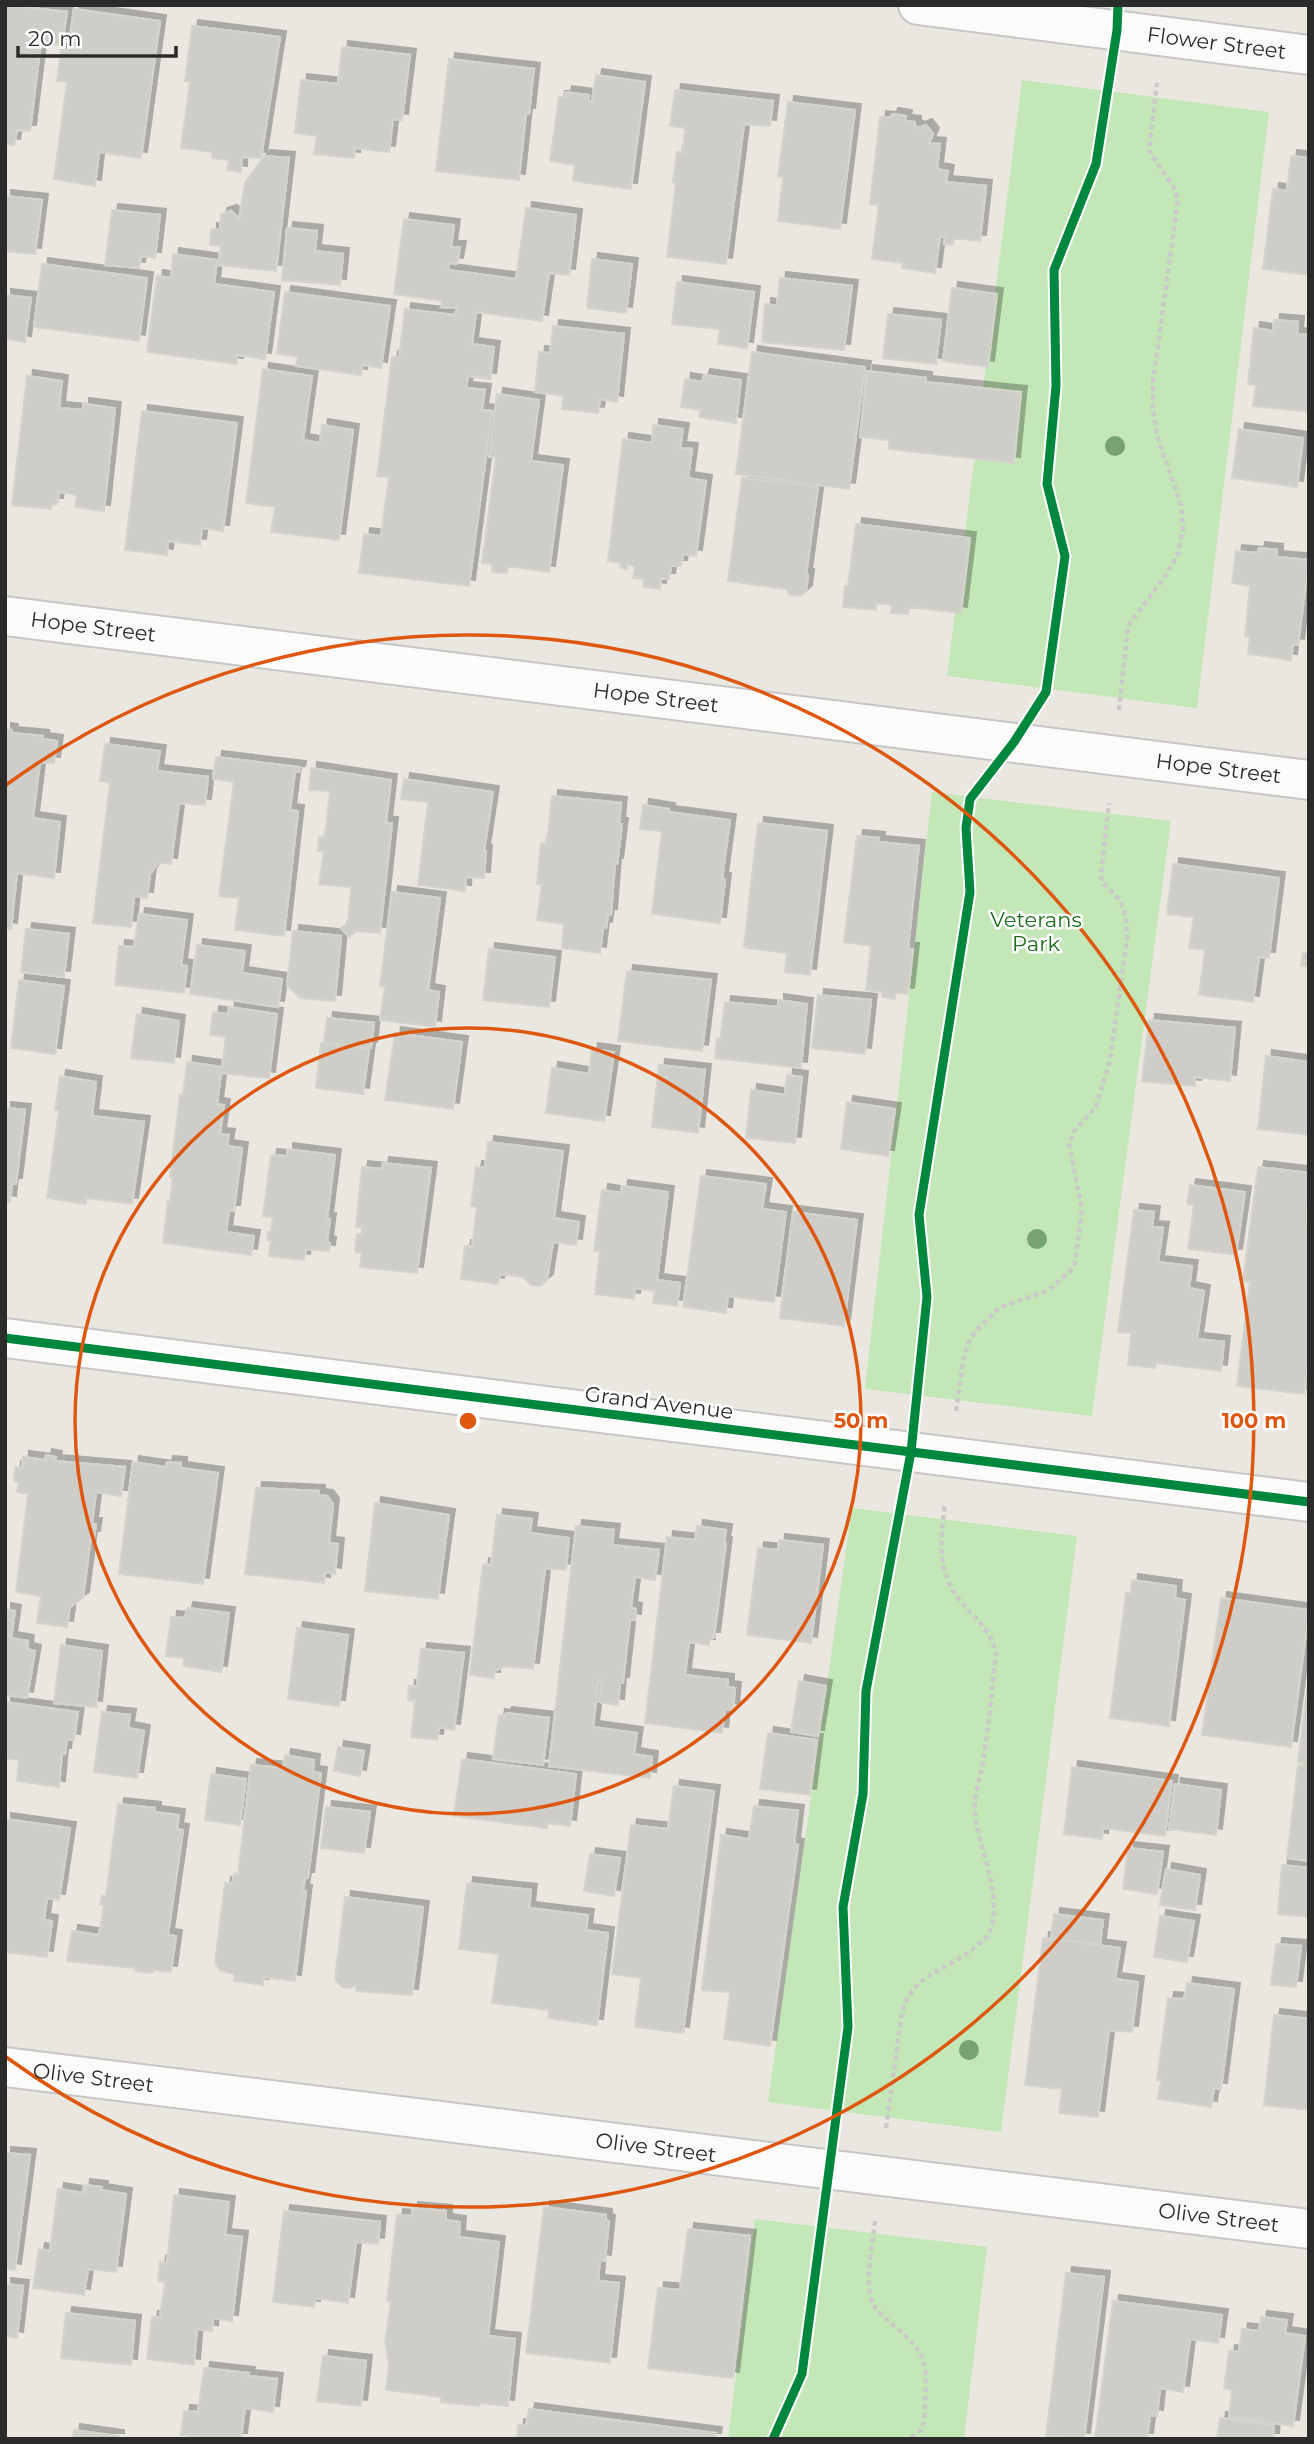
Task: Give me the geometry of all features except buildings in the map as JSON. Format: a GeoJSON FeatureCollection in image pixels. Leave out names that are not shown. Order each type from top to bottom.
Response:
{"type":"FeatureCollection","features":[{"type":"Feature","properties":{"kind":"street","name":"Flower Street"},"geometry":{"type":"LineString","coordinates":[[918,5],[1309,55]]}},
{"type":"Feature","properties":{"kind":"street","name":"Hope Street"},"geometry":{"type":"LineString","coordinates":[[5,616],[1309,780]]}},
{"type":"Feature","properties":{"kind":"street","name":"Grand Avenue"},"geometry":{"type":"LineString","coordinates":[[5,1338],[1309,1502]]}},
{"type":"Feature","properties":{"kind":"street","name":"Olive Street"},"geometry":{"type":"LineString","coordinates":[[5,2067],[1309,2229]]}},
{"type":"Feature","properties":{"kind":"path"},"geometry":{"type":"LineString","coordinates":[[1118,715],[1128,626],[1166,575],[1178,554],[1183,528],[1181,505],[1157,435],[1153,410],[1153,382],[1178,199],[1174,188],[1149,151],[1163,36]]}},
{"type":"Feature","properties":{"kind":"path"},"geometry":{"type":"LineString","coordinates":[[955,1421],[964,1356],[976,1331],[999,1308],[1049,1290],[1070,1271],[1078,1254],[1082,1210],[1069,1144],[1075,1130],[1097,1107],[1102,1090],[1110,1060],[1127,939],[1126,917],[1120,900],[1102,882],[1101,875],[1110,795]]}},
{"type":"Feature","properties":{"kind":"path"},"geometry":{"type":"LineString","coordinates":[[885,2139],[902,2012],[908,1995],[914,1987],[937,1970],[967,1955],[988,1936],[994,1911],[974,1801],[983,1762],[996,1654],[994,1640],[957,1597],[943,1567],[940,1552],[945,1496]]}},
{"type":"Feature","properties":{"kind":"path"},"geometry":{"type":"LineString","coordinates":[[876,2211],[868,2286],[872,2301],[882,2316],[915,2344],[921,2353],[926,2371],[924,2424],[919,2433],[909,2439]]}},
{"type":"Feature","properties":{"kind":"green space"},"geometry":{"type":"Polygon","coordinates":[[[1022,80],[1269,112],[1197,708],[947,676],[1022,80]]]}},
{"type":"Feature","properties":{"kind":"green space","name":"Veterans Park"},"geometry":{"type":"Polygon","coordinates":[[[932,792],[1171,821],[1092,1416],[865,1389],[932,792]]]}},
{"type":"Feature","properties":{"kind":"green space"},"geometry":{"type":"Polygon","coordinates":[[[852,1508],[1077,1536],[1001,2132],[768,2102],[852,1508]]]}},
{"type":"Feature","properties":{"kind":"green space"},"geometry":{"type":"Polygon","coordinates":[[[755,2219],[987,2247],[964,2439],[728,2439],[755,2219]]]}},
{"type":"Feature","properties":{"kind":"cycle path"},"geometry":{"type":"LineString","coordinates":[[773,2439],[802,2374],[848,2027],[843,1907],[863,1794],[866,1691],[911,1452],[927,1297],[919,1215],[970,892],[966,828],[970,799],[1014,742],[1046,692],[1065,556],[1047,484],[1056,386],[1054,270],[1096,164],[1117,30],[1118,5]]}},
{"type":"Feature","properties":{"kind":"cycle path"},"geometry":{"type":"LineString","coordinates":[[5,1338],[1309,1502]]}}]}
